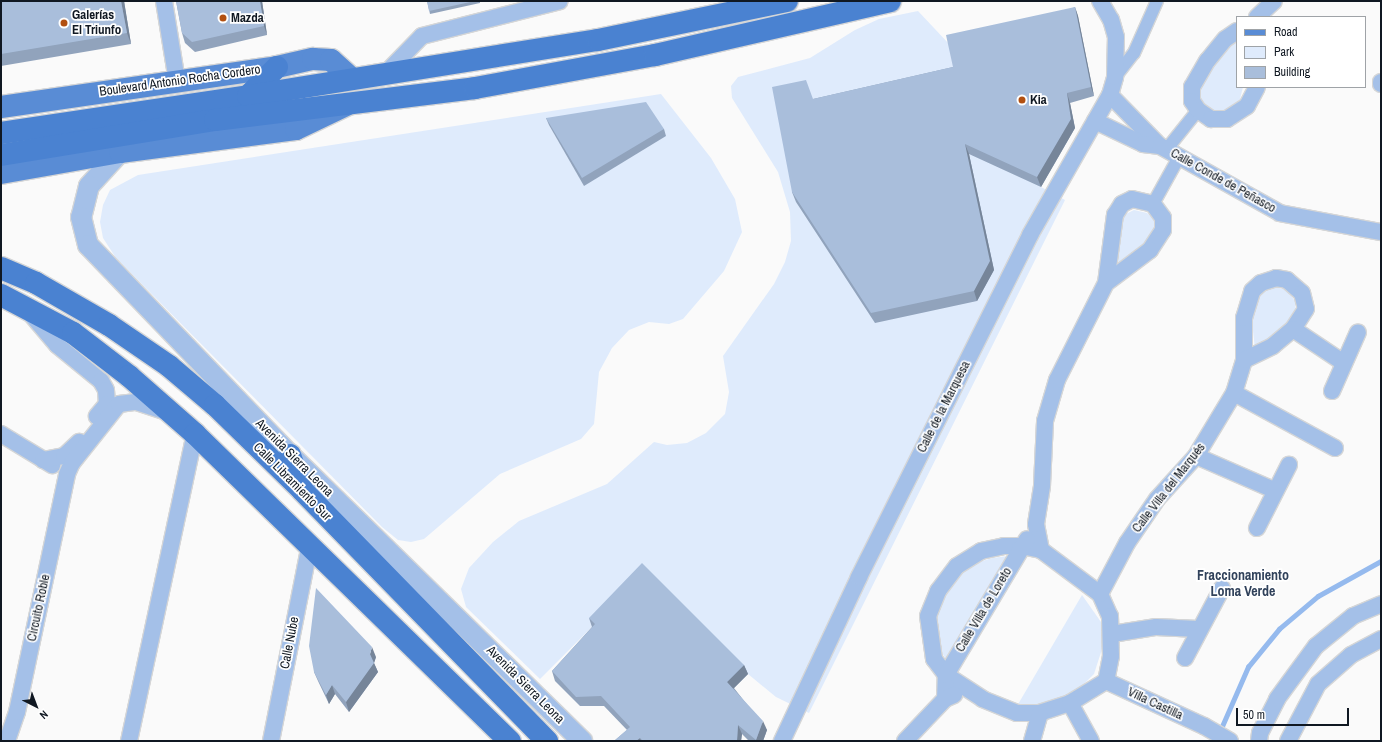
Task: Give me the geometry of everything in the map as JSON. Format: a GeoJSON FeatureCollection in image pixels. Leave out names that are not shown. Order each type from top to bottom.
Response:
{"type":"FeatureCollection","features":[{"type":"Feature","properties":{"kind":"highway"},"geometry":{"type":"LineString","coordinates":[[1,155],[215,110],[248,96],[598,40],[787,1]]}},
{"type":"Feature","properties":{"kind":"highway"},"geometry":{"type":"LineString","coordinates":[[1,133],[215,110],[349,104],[476,88],[655,55],[890,1]]}},
{"type":"Feature","properties":{"kind":"highway"},"geometry":{"type":"LineString","coordinates":[[248,96],[277,67]]}},
{"type":"Feature","properties":{"kind":"highway","name":"Calle Libramiento Sur"},"geometry":{"type":"LineString","coordinates":[[1,268],[36,283],[147,350],[215,406],[302,490],[547,741]]}},
{"type":"Feature","properties":{"kind":"highway"},"geometry":{"type":"LineString","coordinates":[[1,295],[24,306],[73,334],[105,356],[196,434],[310,544],[504,739]]}},
{"type":"Feature","properties":{"kind":"highway"},"geometry":{"type":"LineString","coordinates":[[290,455],[302,490]]}},
{"type":"Feature","properties":{"kind":"main road","name":"Boulevard Antonio Rocha Cordero"},"geometry":{"type":"LineString","coordinates":[[1,107],[277,67],[313,59],[331,60],[352,79]]}},
{"type":"Feature","properties":{"kind":"main road"},"geometry":{"type":"LineString","coordinates":[[1,173],[120,152],[296,129],[349,104]]}},
{"type":"Feature","properties":{"kind":"street"},"geometry":{"type":"LineString","coordinates":[[164,1],[177,81]]}},
{"type":"Feature","properties":{"kind":"street"},"geometry":{"type":"LineString","coordinates":[[384,74],[422,36],[560,1]]}},
{"type":"Feature","properties":{"kind":"street","name":"Calle de la Marquesa"},"geometry":{"type":"LineString","coordinates":[[782,741],[859,577],[1030,235],[1110,95],[1115,77],[1116,37],[1111,20],[1100,1]]}},
{"type":"Feature","properties":{"kind":"street","name":"Calle de la Marquesa"},"geometry":{"type":"LineString","coordinates":[[1115,77],[1125,67],[1134,53],[1157,1]]}},
{"type":"Feature","properties":{"kind":"street"},"geometry":{"type":"LineString","coordinates":[[1236,32],[1225,39],[1208,61],[1192,87],[1192,101],[1198,110],[1211,119],[1227,119],[1247,106],[1256,88]]}},
{"type":"Feature","properties":{"kind":"street","name":"Calle Conde de Peñasco"},"geometry":{"type":"LineString","coordinates":[[1110,95],[1168,151]]}},
{"type":"Feature","properties":{"kind":"street"},"geometry":{"type":"LineString","coordinates":[[1152,204],[1168,151],[1198,110]]}},
{"type":"Feature","properties":{"kind":"street","name":"Calle Conde de Peñasco"},"geometry":{"type":"LineString","coordinates":[[1095,121],[1143,144],[1168,151],[1280,213],[1381,232]]}},
{"type":"Feature","properties":{"kind":"street","name":"Avenida Sierra Leona"},"geometry":{"type":"LineString","coordinates":[[120,152],[89,186],[81,217],[88,245],[290,455],[582,741]]}},
{"type":"Feature","properties":{"kind":"street"},"geometry":{"type":"LineString","coordinates":[[1041,550],[1036,524],[1042,485],[1045,421],[1057,380],[1106,283],[1115,215],[1122,204],[1132,199],[1152,204],[1163,218],[1164,230],[1150,250],[1106,283]]}},
{"type":"Feature","properties":{"kind":"street","name":"Calle Villa del Marqués"},"geometry":{"type":"LineString","coordinates":[[1100,594],[1127,543],[1157,499],[1196,456],[1234,393],[1244,360],[1244,318],[1252,291],[1261,283],[1276,278],[1287,280],[1302,293],[1306,310],[1293,329],[1273,346],[1244,360]]}},
{"type":"Feature","properties":{"kind":"street"},"geometry":{"type":"LineString","coordinates":[[24,306],[57,345],[101,381],[106,390],[110,406],[75,447],[64,456],[44,460]]}},
{"type":"Feature","properties":{"kind":"street"},"geometry":{"type":"LineString","coordinates":[[1293,329],[1344,363]]}},
{"type":"Feature","properties":{"kind":"street"},"geometry":{"type":"LineString","coordinates":[[1332,391],[1358,332]]}},
{"type":"Feature","properties":{"kind":"street"},"geometry":{"type":"LineString","coordinates":[[1234,393],[1335,448]]}},
{"type":"Feature","properties":{"kind":"street","name":"Circuito Roble"},"geometry":{"type":"LineString","coordinates":[[7,741],[17,712],[67,474],[72,463],[110,406],[127,401],[136,402],[174,415]]}},
{"type":"Feature","properties":{"kind":"street"},"geometry":{"type":"LineString","coordinates":[[1,434],[67,474]]}},
{"type":"Feature","properties":{"kind":"street"},"geometry":{"type":"LineString","coordinates":[[129,741],[196,434]]}},
{"type":"Feature","properties":{"kind":"street"},"geometry":{"type":"LineString","coordinates":[[1196,456],[1274,490]]}},
{"type":"Feature","properties":{"kind":"street"},"geometry":{"type":"LineString","coordinates":[[1257,528],[1274,490],[1289,465]]}},
{"type":"Feature","properties":{"kind":"street","name":"Calle Villa de Loreto"},"geometry":{"type":"LineString","coordinates":[[946,675],[1036,524]]}},
{"type":"Feature","properties":{"kind":"street","name":"Calle Nube"},"geometry":{"type":"LineString","coordinates":[[271,741],[310,544]]}},
{"type":"Feature","properties":{"kind":"street"},"geometry":{"type":"LineString","coordinates":[[1004,546],[1022,546],[1041,550],[1100,594],[1110,616],[1112,634],[1111,656],[1106,681],[1070,703],[1040,713],[1017,713],[968,689],[946,675],[934,659],[928,616],[938,591],[957,566],[981,551],[1004,546]]}},
{"type":"Feature","properties":{"kind":"street"},"geometry":{"type":"LineString","coordinates":[[1185,658],[1198,629],[1222,588]]}},
{"type":"Feature","properties":{"kind":"street"},"geometry":{"type":"LineString","coordinates":[[1259,741],[1260,733],[1277,699],[1316,646],[1353,616],[1381,604]]}},
{"type":"Feature","properties":{"kind":"street"},"geometry":{"type":"LineString","coordinates":[[1112,634],[1156,628],[1198,629]]}},
{"type":"Feature","properties":{"kind":"street"},"geometry":{"type":"LineString","coordinates":[[1288,741],[1318,684],[1351,655],[1381,639]]}},
{"type":"Feature","properties":{"kind":"street"},"geometry":{"type":"LineString","coordinates":[[945,699],[946,675]]}},
{"type":"Feature","properties":{"kind":"street","name":"Villa Castilla"},"geometry":{"type":"LineString","coordinates":[[1106,681],[1204,726],[1230,741]]}},
{"type":"Feature","properties":{"kind":"street"},"geometry":{"type":"LineString","coordinates":[[905,741],[945,699],[968,689]]}},
{"type":"Feature","properties":{"kind":"street"},"geometry":{"type":"LineString","coordinates":[[1070,703],[1091,741]]}},
{"type":"Feature","properties":{"kind":"street"},"geometry":{"type":"LineString","coordinates":[[504,739],[519,713]]}},
{"type":"Feature","properties":{"kind":"street"},"geometry":{"type":"LineString","coordinates":[[1032,741],[1040,713]]}},
{"type":"Feature","properties":{"kind":"green space"},"geometry":{"type":"Polygon","coordinates":[[[918,11],[950,45],[1041,187],[1065,200],[809,713],[776,697],[748,674],[646,573],[540,679],[466,607],[461,589],[469,568],[493,542],[519,521],[607,484],[654,442],[667,445],[687,443],[706,433],[725,414],[729,392],[723,356],[774,284],[785,262],[791,241],[790,212],[778,172],[732,98],[731,86],[738,77],[810,58],[855,30],[879,19],[918,11]]]}},
{"type":"Feature","properties":{"kind":"green space"},"geometry":{"type":"Polygon","coordinates":[[[1236,39],[1236,88],[1243,88],[1239,103],[1226,112],[1213,112],[1203,106],[1196,90],[1206,70],[1236,39]]]}},
{"type":"Feature","properties":{"kind":"green space"},"geometry":{"type":"Polygon","coordinates":[[[661,94],[711,158],[735,199],[742,232],[724,271],[683,319],[669,324],[649,322],[629,330],[612,348],[599,372],[594,424],[581,439],[500,474],[424,539],[411,542],[398,540],[382,527],[116,258],[103,238],[100,222],[103,205],[110,190],[138,175],[661,94]]]}},
{"type":"Feature","properties":{"kind":"green space"},"geometry":{"type":"Polygon","coordinates":[[[1134,210],[1147,213],[1157,221],[1158,231],[1145,246],[1113,272],[1118,223],[1124,215],[1134,210]]]}},
{"type":"Feature","properties":{"kind":"green space"},"geometry":{"type":"Polygon","coordinates":[[[1272,286],[1287,290],[1295,301],[1296,314],[1290,326],[1255,350],[1251,311],[1259,294],[1272,286]]]}},
{"type":"Feature","properties":{"kind":"green space"},"geometry":{"type":"Polygon","coordinates":[[[1008,556],[947,661],[936,643],[934,620],[941,596],[953,579],[970,565],[992,558],[1008,556]]]}},
{"type":"Feature","properties":{"kind":"green space"},"geometry":{"type":"Polygon","coordinates":[[[1082,595],[1101,622],[1103,646],[1094,674],[1070,698],[1038,709],[1017,706],[1082,595]]]}},
{"type":"Feature","properties":{"kind":"building","name":"Galerías El Triunfo"},"geometry":{"type":"Polygon","coordinates":[[[1,1],[121,1],[127,33],[1,54],[1,1]]]}},
{"type":"Feature","properties":{"kind":"building","name":"Mazda"},"geometry":{"type":"Polygon","coordinates":[[[176,1],[260,1],[264,26],[192,42],[182,33],[176,1]]]}},
{"type":"Feature","properties":{"kind":"building"},"geometry":{"type":"Polygon","coordinates":[[[427,1],[475,1],[429,11],[427,1]]]}},
{"type":"Feature","properties":{"kind":"building"},"geometry":{"type":"Polygon","coordinates":[[[1075,7],[1091,87],[1067,93],[1071,119],[1037,177],[965,144],[990,261],[974,291],[871,313],[792,192],[772,87],[806,80],[813,99],[953,67],[946,35],[1075,7]]]}},
{"type":"Feature","properties":{"kind":"building"},"geometry":{"type":"Polygon","coordinates":[[[646,102],[664,129],[582,178],[546,118],[646,102]]]}},
{"type":"Feature","properties":{"kind":"building"},"geometry":{"type":"Polygon","coordinates":[[[642,563],[744,665],[727,682],[763,721],[756,740],[738,725],[737,741],[643,741],[640,738],[636,741],[614,741],[630,727],[601,696],[576,697],[552,671],[595,624],[589,618],[642,563]]]}},
{"type":"Feature","properties":{"kind":"building"},"geometry":{"type":"Polygon","coordinates":[[[316,588],[372,647],[370,654],[374,663],[346,702],[332,685],[326,695],[314,672],[309,646],[316,588]]]}},
{"type":"Feature","properties":{"kind":"waterway"},"geometry":{"type":"LineString","coordinates":[[1220,731],[1248,667],[1279,629],[1318,596],[1381,561]]}},
{"type":"Feature","properties":{"kind":"place","name":"Mazda"},"geometry":{"type":"Point","coordinates":[223,18]}},
{"type":"Feature","properties":{"kind":"place","name":"Galerías El Triunfo"},"geometry":{"type":"Point","coordinates":[64,23]}},
{"type":"Feature","properties":{"kind":"place","name":"Kia"},"geometry":{"type":"Point","coordinates":[1022,100]}},
{"type":"Feature","properties":{"kind":"district","name":"Fraccionamiento Loma Verde"},"geometry":{"type":"Point","coordinates":[1243,584]}}]}
